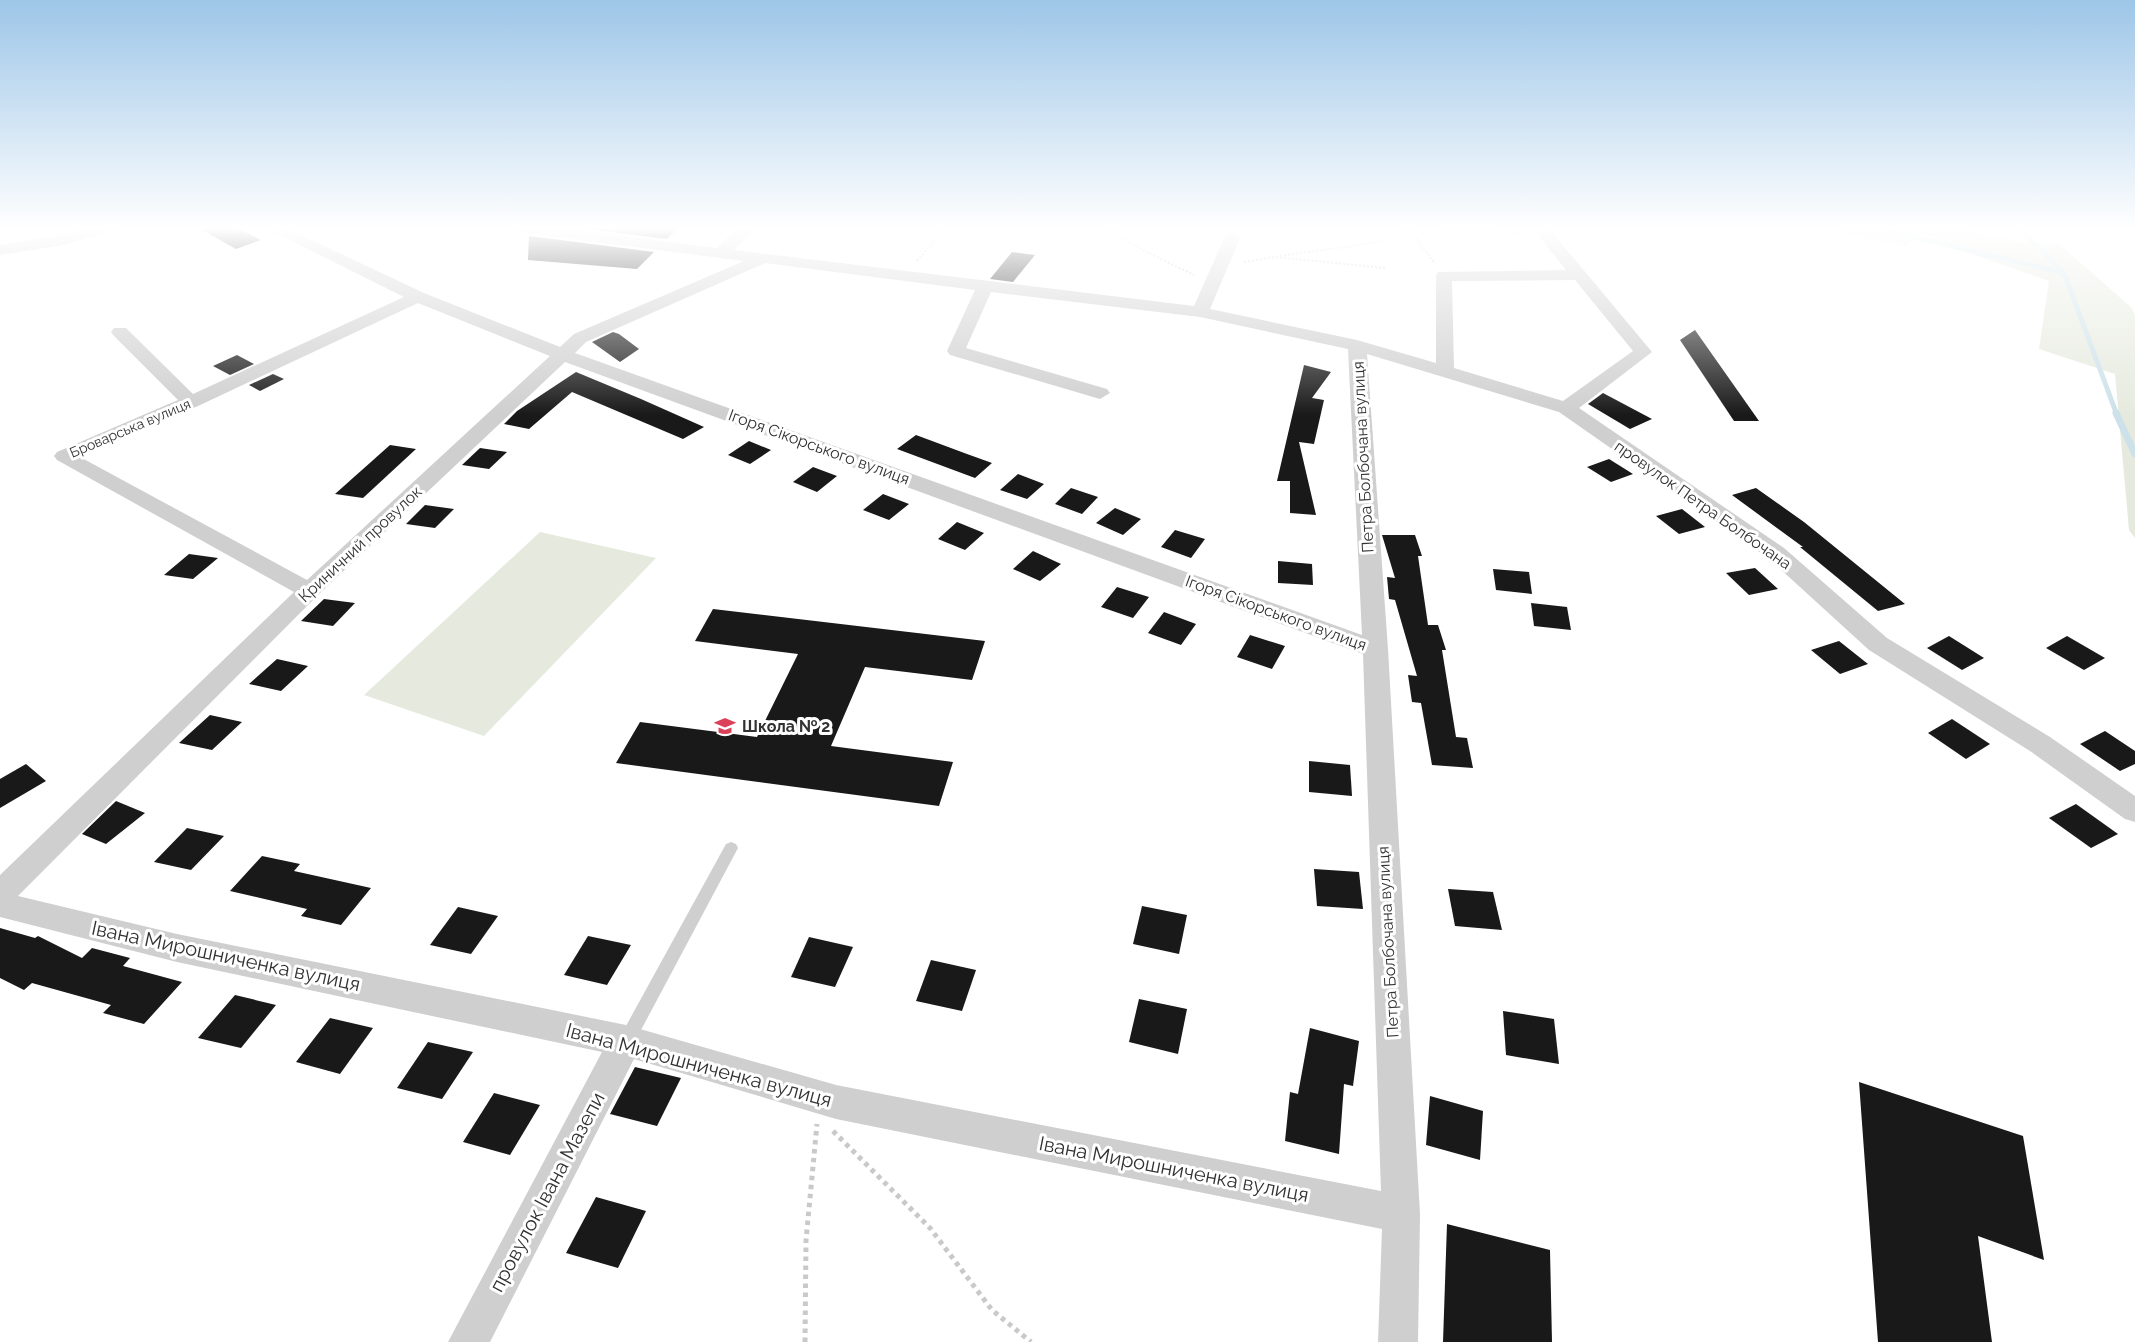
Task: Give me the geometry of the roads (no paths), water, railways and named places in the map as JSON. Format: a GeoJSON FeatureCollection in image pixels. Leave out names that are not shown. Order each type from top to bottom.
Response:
{"type":"FeatureCollection","features":[{"type":"Feature","properties":{"kind":"street","name":"Ігоря Сікорського вулиця"},"geometry":{"type":"LineString","coordinates":[[403,290],[564,355],[1375,648]]}},
{"type":"Feature","properties":{"kind":"street","name":"Криничний провулок"},"geometry":{"type":"LineString","coordinates":[[0,894],[309,591],[580,338],[691,290]]}},
{"type":"Feature","properties":{"kind":"street"},"geometry":{"type":"LineString","coordinates":[[983,290],[956,351],[1100,393]]}},
{"type":"Feature","properties":{"kind":"street","name":"Петра Болбочана вулиця"},"geometry":{"type":"LineString","coordinates":[[1015,290],[1200,312],[1357,345],[1375,648],[1401,1214],[1398,1342]]}},
{"type":"Feature","properties":{"kind":"street"},"geometry":{"type":"LineString","coordinates":[[1200,312],[1210,290]]}},
{"type":"Feature","properties":{"kind":"street"},"geometry":{"type":"LineString","coordinates":[[1444,290],[1445,372]]}},
{"type":"Feature","properties":{"kind":"street"},"geometry":{"type":"LineString","coordinates":[[1566,408],[1643,352],[1592,290]]}},
{"type":"Feature","properties":{"kind":"street","name":"Броварська вулиця"},"geometry":{"type":"LineString","coordinates":[[309,591],[64,456],[191,402],[418,297]]}},
{"type":"Feature","properties":{"kind":"street"},"geometry":{"type":"LineString","coordinates":[[120,332],[191,402]]}},
{"type":"Feature","properties":{"kind":"street","name":"провулок Петра Болбочана"},"geometry":{"type":"LineString","coordinates":[[1357,345],[1566,408],[1776,553],[1878,644],[2040,744],[2135,811]]}},
{"type":"Feature","properties":{"kind":"street","name":"Івана Мирошниченка вулиця"},"geometry":{"type":"LineString","coordinates":[[0,904],[177,948],[626,1041],[814,1103],[848,1105],[1401,1214]]}},
{"type":"Feature","properties":{"kind":"street","name":"провулок Івана Мазепи"},"geometry":{"type":"LineString","coordinates":[[468,1342],[626,1041]]}},
{"type":"Feature","properties":{"kind":"lane"},"geometry":{"type":"LineString","coordinates":[[626,1041],[731,848]]}},
{"type":"Feature","properties":{"kind":"waterway"},"geometry":{"type":"LineString","coordinates":[[2070,290],[2117,415]]}},
{"type":"Feature","properties":{"kind":"waterway"},"geometry":{"type":"LineString","coordinates":[[2116,413],[2135,454]]}},
{"type":"Feature","properties":{"kind":"place","name":"Школа № 2"},"geometry":{"type":"Point","coordinates":[725,726]}}]}
